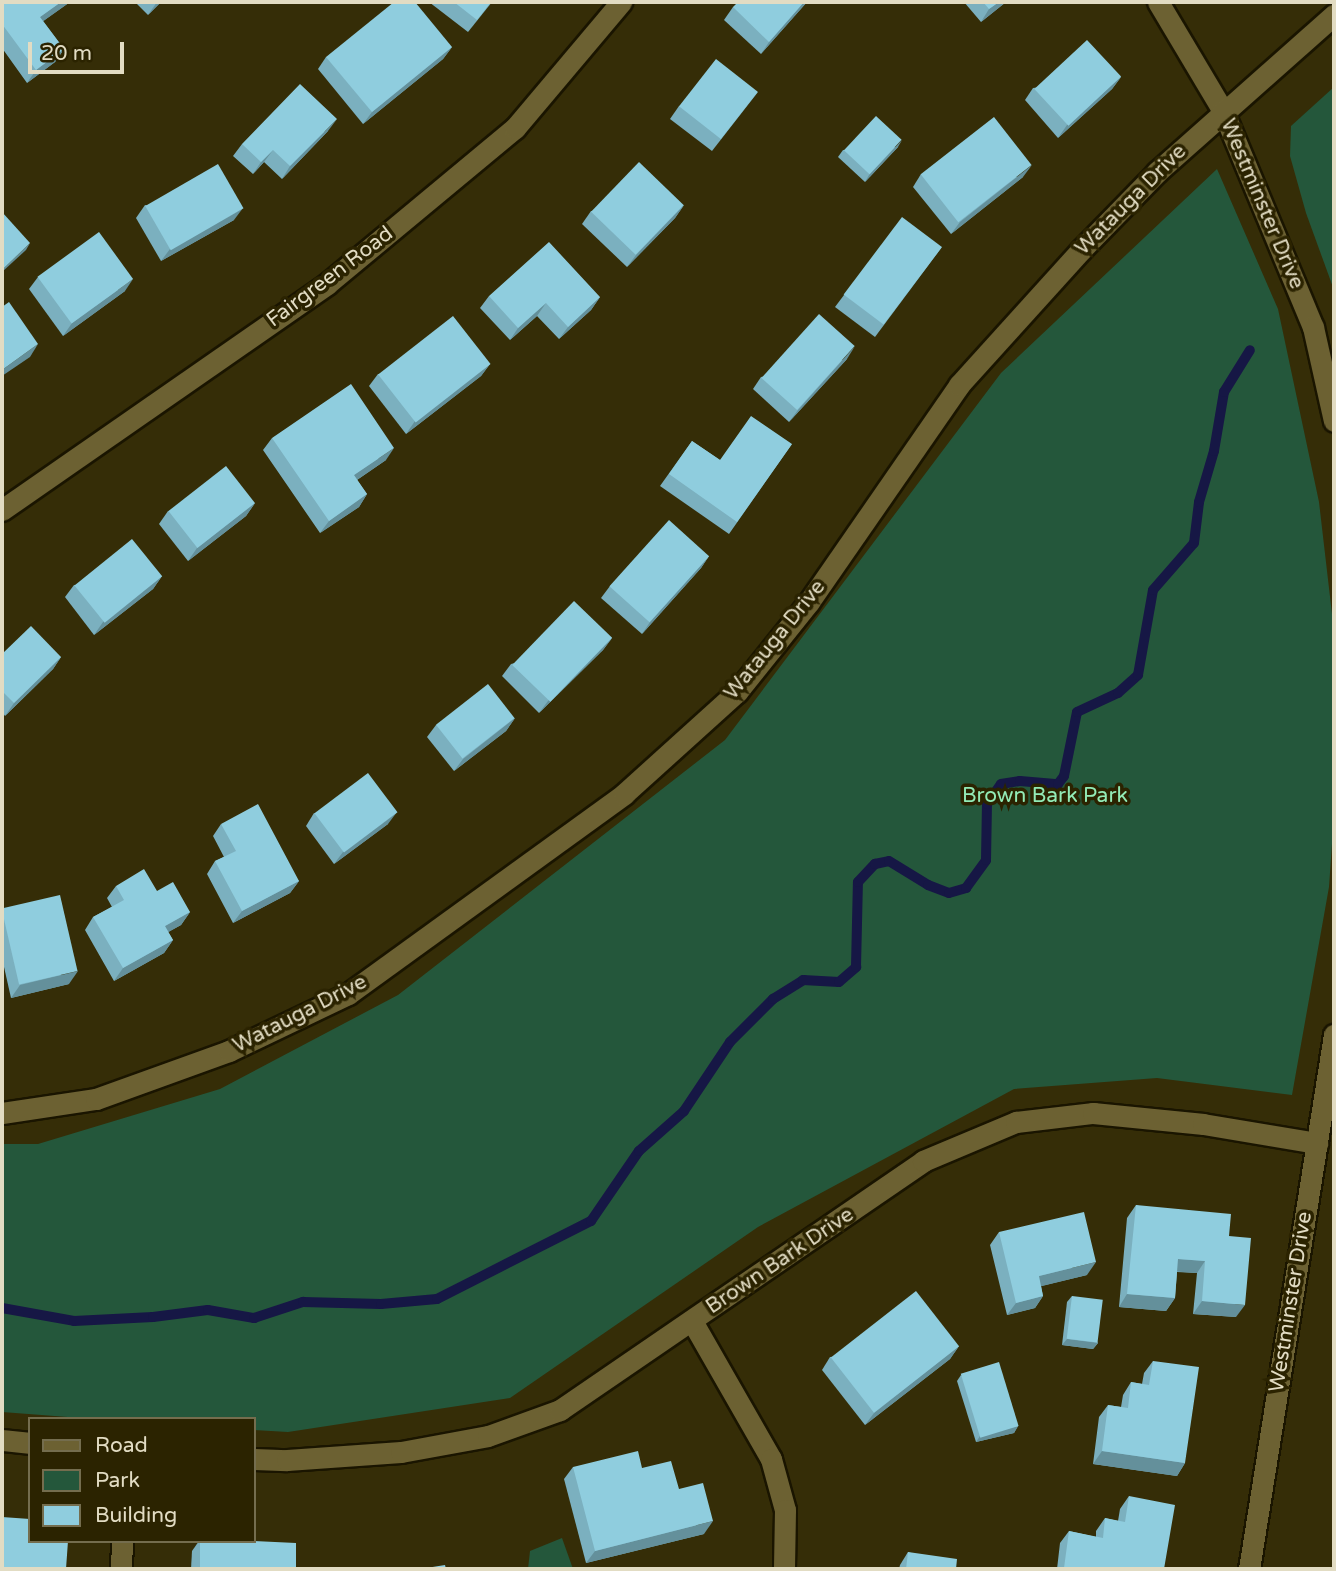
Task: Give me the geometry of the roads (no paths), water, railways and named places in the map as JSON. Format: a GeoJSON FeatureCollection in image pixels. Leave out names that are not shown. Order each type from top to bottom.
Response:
{"type":"FeatureCollection","features":[{"type":"Feature","properties":{"kind":"street","name":"Fairgreen Road"},"geometry":{"type":"LineString","coordinates":[[2,510],[327,284],[515,128],[621,2]]}},
{"type":"Feature","properties":{"kind":"street","name":"Westminster Drive"},"geometry":{"type":"LineString","coordinates":[[1158,2],[1223,111],[1313,327],[1334,421]]}},
{"type":"Feature","properties":{"kind":"street","name":"Watauga Drive"},"geometry":{"type":"LineString","coordinates":[[2,1113],[96,1099],[229,1051],[348,994],[624,794],[737,692],[809,602],[959,385],[1147,181],[1334,15]]}},
{"type":"Feature","properties":{"kind":"street","name":"Westminster Drive"},"geometry":{"type":"LineString","coordinates":[[1249,1569],[1334,1035]]}},
{"type":"Feature","properties":{"kind":"street","name":"Brown Bark Drive"},"geometry":{"type":"LineString","coordinates":[[256,1459],[287,1460],[401,1452],[488,1436],[560,1410],[923,1161],[1016,1122],[1093,1114],[1203,1124],[1317,1143]]}},
{"type":"Feature","properties":{"kind":"street"},"geometry":{"type":"LineString","coordinates":[[692,1321],[771,1458],[785,1510],[784,1569]]}},
{"type":"Feature","properties":{"kind":"street"},"geometry":{"type":"LineString","coordinates":[[2,1440],[28,1443]]}},
{"type":"Feature","properties":{"kind":"street"},"geometry":{"type":"LineString","coordinates":[[121,1543],[121,1569]]}},
{"type":"Feature","properties":{"kind":"waterway"},"geometry":{"type":"LineString","coordinates":[[2,1308],[74,1321],[153,1317],[208,1310],[254,1318],[303,1302],[381,1304],[437,1299],[591,1221],[639,1151],[684,1111],[730,1042],[773,999],[803,980],[839,982],[856,967],[858,882],[875,864],[889,861],[928,885],[949,893],[966,888],[986,860],[987,804],[1001,784],[1020,781],[1058,784],[1064,776],[1077,712],[1118,693],[1138,675],[1153,590],[1194,543],[1199,502],[1214,451],[1224,392],[1250,350]]}},
{"type":"Feature","properties":{"kind":"park label","name":"Brown Bark Park"},"geometry":{"type":"Point","coordinates":[1045,796]}}]}
